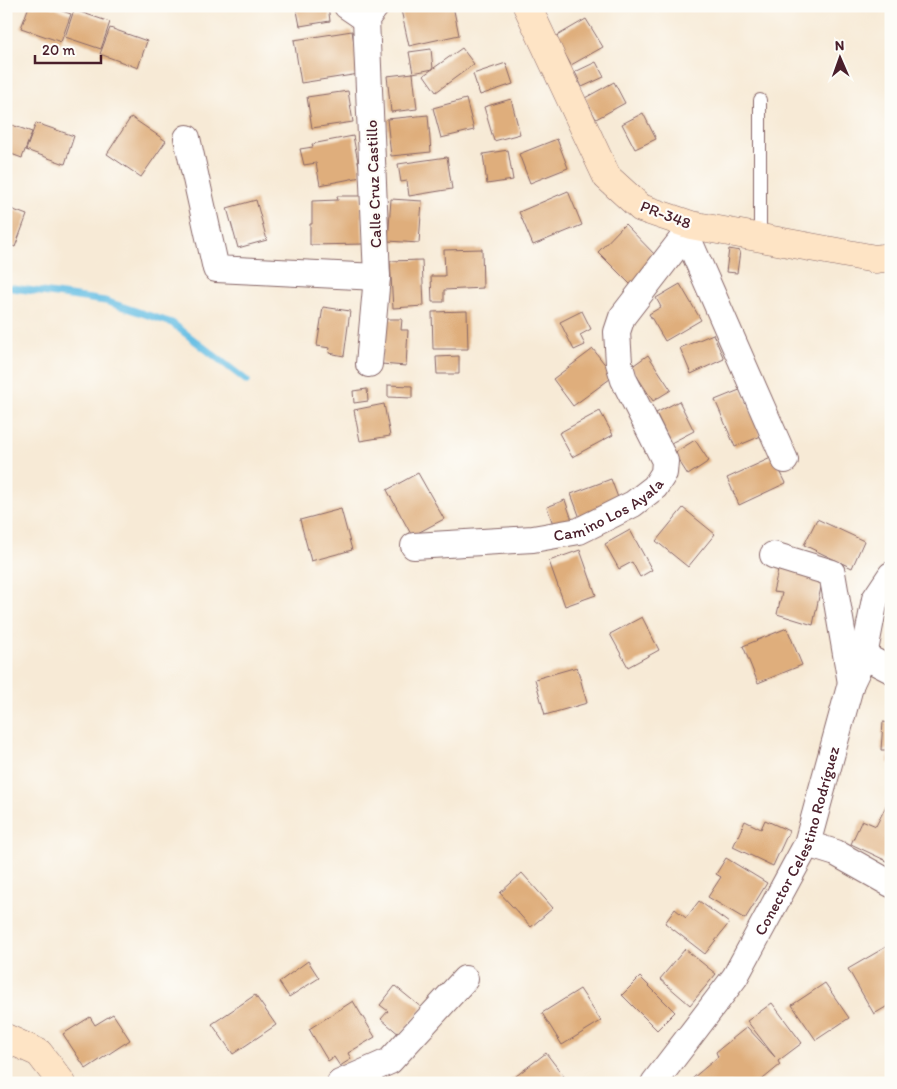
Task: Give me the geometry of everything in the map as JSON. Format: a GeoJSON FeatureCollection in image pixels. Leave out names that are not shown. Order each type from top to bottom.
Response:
{"type":"FeatureCollection","features":[{"type":"Feature","properties":{"kind":"street","name":"PR-348"},"geometry":{"type":"LineString","coordinates":[[527,6],[607,177],[642,208],[688,230],[760,238],[875,259],[891,257]]}},
{"type":"Feature","properties":{"kind":"street","name":"Calle Cruz Castillo"},"geometry":{"type":"LineString","coordinates":[[363,10],[377,278],[370,364]]}},
{"type":"Feature","properties":{"kind":"street"},"geometry":{"type":"LineString","coordinates":[[187,138],[216,269],[377,278]]}},
{"type":"Feature","properties":{"kind":"street"},"geometry":{"type":"LineString","coordinates":[[688,230],[784,460]]}},
{"type":"Feature","properties":{"kind":"street","name":"Camino Los Ayala"},"geometry":{"type":"LineString","coordinates":[[414,546],[533,539],[579,531],[633,504],[655,487],[664,473],[665,461],[624,380],[619,363],[617,332],[622,317],[688,230]]}},
{"type":"Feature","properties":{"kind":"street"},"geometry":{"type":"LineString","coordinates":[[773,555],[832,572],[851,683]]}},
{"type":"Feature","properties":{"kind":"street","name":"Conector Celestino Rodríguez"},"geometry":{"type":"LineString","coordinates":[[654,1083],[736,977],[807,844],[851,683],[864,656],[875,600],[891,574]]}},
{"type":"Feature","properties":{"kind":"street"},"geometry":{"type":"LineString","coordinates":[[864,656],[891,670]]}},
{"type":"Feature","properties":{"kind":"street"},"geometry":{"type":"LineString","coordinates":[[807,844],[836,853],[891,884]]}},
{"type":"Feature","properties":{"kind":"street"},"geometry":{"type":"LineString","coordinates":[[340,1083],[390,1061],[465,980]]}},
{"type":"Feature","properties":{"kind":"street"},"geometry":{"type":"LineString","coordinates":[[6,1038],[39,1053],[62,1083]]}},
{"type":"Feature","properties":{"kind":"lane"},"geometry":{"type":"LineString","coordinates":[[760,100],[760,238]]}},
{"type":"Feature","properties":{"kind":"building"},"geometry":{"type":"Polygon","coordinates":[[[29,6],[48,6],[71,14],[61,42],[21,28],[29,6]]]}},
{"type":"Feature","properties":{"kind":"building"},"geometry":{"type":"Polygon","coordinates":[[[296,6],[328,6],[330,21],[300,26],[296,6]]]}},
{"type":"Feature","properties":{"kind":"building"},"geometry":{"type":"Polygon","coordinates":[[[419,6],[453,6],[459,35],[409,46],[401,10],[419,6]]]}},
{"type":"Feature","properties":{"kind":"building"},"geometry":{"type":"Polygon","coordinates":[[[74,10],[110,22],[101,49],[65,37],[74,10]]]}},
{"type":"Feature","properties":{"kind":"building"},"geometry":{"type":"Polygon","coordinates":[[[586,19],[603,47],[571,65],[555,37],[586,19]]]}},
{"type":"Feature","properties":{"kind":"building"},"geometry":{"type":"Polygon","coordinates":[[[110,28],[147,41],[138,68],[100,54],[110,28]]]}},
{"type":"Feature","properties":{"kind":"building"},"geometry":{"type":"Polygon","coordinates":[[[352,31],[359,74],[301,83],[294,40],[352,31]]]}},
{"type":"Feature","properties":{"kind":"building"},"geometry":{"type":"Polygon","coordinates":[[[462,48],[474,64],[436,92],[424,75],[462,48]]]}},
{"type":"Feature","properties":{"kind":"building"},"geometry":{"type":"Polygon","coordinates":[[[431,49],[433,69],[413,73],[409,52],[431,49]]]}},
{"type":"Feature","properties":{"kind":"building"},"geometry":{"type":"Polygon","coordinates":[[[596,62],[604,77],[582,87],[575,72],[596,62]]]}},
{"type":"Feature","properties":{"kind":"building"},"geometry":{"type":"Polygon","coordinates":[[[506,63],[513,84],[480,95],[473,74],[506,63]]]}},
{"type":"Feature","properties":{"kind":"building"},"geometry":{"type":"Polygon","coordinates":[[[413,73],[417,109],[391,112],[387,76],[413,73]]]}},
{"type":"Feature","properties":{"kind":"building"},"geometry":{"type":"Polygon","coordinates":[[[614,82],[625,103],[596,119],[585,98],[614,82]]]}},
{"type":"Feature","properties":{"kind":"building"},"geometry":{"type":"Polygon","coordinates":[[[348,91],[353,122],[312,128],[307,97],[348,91]]]}},
{"type":"Feature","properties":{"kind":"building"},"geometry":{"type":"Polygon","coordinates":[[[466,99],[474,130],[441,138],[433,108],[466,99]]]}},
{"type":"Feature","properties":{"kind":"building"},"geometry":{"type":"Polygon","coordinates":[[[511,99],[520,134],[494,141],[484,107],[511,99]]]}},
{"type":"Feature","properties":{"kind":"building"},"geometry":{"type":"Polygon","coordinates":[[[643,113],[656,139],[635,149],[622,124],[643,113]]]}},
{"type":"Feature","properties":{"kind":"building"},"geometry":{"type":"Polygon","coordinates":[[[428,115],[431,152],[391,156],[387,119],[428,115]]]}},
{"type":"Feature","properties":{"kind":"building"},"geometry":{"type":"Polygon","coordinates":[[[131,117],[166,141],[141,177],[107,154],[131,117]]]}},
{"type":"Feature","properties":{"kind":"building"},"geometry":{"type":"Polygon","coordinates":[[[6,123],[32,132],[22,158],[6,152],[6,123]]]}},
{"type":"Feature","properties":{"kind":"building"},"geometry":{"type":"Polygon","coordinates":[[[36,123],[74,136],[65,164],[26,150],[36,123]]]}},
{"type":"Feature","properties":{"kind":"building"},"geometry":{"type":"Polygon","coordinates":[[[353,136],[361,177],[320,185],[316,163],[304,165],[300,149],[313,147],[312,144],[353,136]]]}},
{"type":"Feature","properties":{"kind":"building"},"geometry":{"type":"Polygon","coordinates":[[[557,139],[568,168],[530,183],[519,154],[557,139]]]}},
{"type":"Feature","properties":{"kind":"building"},"geometry":{"type":"Polygon","coordinates":[[[508,150],[513,180],[487,184],[483,154],[508,150]]]}},
{"type":"Feature","properties":{"kind":"building"},"geometry":{"type":"Polygon","coordinates":[[[447,157],[452,189],[409,196],[407,181],[401,182],[398,164],[447,157]]]}},
{"type":"Feature","properties":{"kind":"building"},"geometry":{"type":"Polygon","coordinates":[[[568,191],[582,225],[533,245],[519,212],[568,191]]]}},
{"type":"Feature","properties":{"kind":"building"},"geometry":{"type":"Polygon","coordinates":[[[337,196],[361,196],[363,244],[310,245],[312,201],[338,200],[337,196]]]}},
{"type":"Feature","properties":{"kind":"building"},"geometry":{"type":"Polygon","coordinates":[[[391,199],[422,201],[419,243],[388,241],[391,199]]]}},
{"type":"Feature","properties":{"kind":"building"},"geometry":{"type":"Polygon","coordinates":[[[256,200],[267,240],[238,248],[227,208],[256,200]]]}},
{"type":"Feature","properties":{"kind":"building"},"geometry":{"type":"Polygon","coordinates":[[[11,209],[27,215],[15,247],[6,243],[6,217],[11,209]]]}},
{"type":"Feature","properties":{"kind":"building"},"geometry":{"type":"Polygon","coordinates":[[[625,224],[659,259],[632,286],[598,252],[625,224]]]}},
{"type":"Feature","properties":{"kind":"building"},"geometry":{"type":"Polygon","coordinates":[[[482,249],[483,288],[444,290],[444,302],[432,302],[431,276],[445,276],[444,250],[482,249]]]}},
{"type":"Feature","properties":{"kind":"building"},"geometry":{"type":"Polygon","coordinates":[[[729,249],[740,251],[737,273],[726,272],[729,249]]]}},
{"type":"Feature","properties":{"kind":"building"},"geometry":{"type":"Polygon","coordinates":[[[422,260],[424,306],[393,308],[390,261],[422,260]]]}},
{"type":"Feature","properties":{"kind":"building"},"geometry":{"type":"Polygon","coordinates":[[[680,284],[701,320],[665,341],[649,314],[661,307],[656,298],[680,284]]]}},
{"type":"Feature","properties":{"kind":"building"},"geometry":{"type":"Polygon","coordinates":[[[323,307],[350,311],[344,356],[329,353],[330,348],[317,346],[323,307]]]}},
{"type":"Feature","properties":{"kind":"building"},"geometry":{"type":"Polygon","coordinates":[[[467,311],[468,349],[433,349],[432,312],[467,311]]]}},
{"type":"Feature","properties":{"kind":"building"},"geometry":{"type":"Polygon","coordinates":[[[582,311],[591,329],[580,335],[585,345],[574,350],[560,322],[582,311]]]}},
{"type":"Feature","properties":{"kind":"building"},"geometry":{"type":"Polygon","coordinates":[[[384,319],[402,319],[401,330],[408,330],[406,366],[381,364],[384,319]]]}},
{"type":"Feature","properties":{"kind":"building"},"geometry":{"type":"Polygon","coordinates":[[[713,334],[724,359],[691,374],[680,348],[713,334]]]}},
{"type":"Feature","properties":{"kind":"building"},"geometry":{"type":"Polygon","coordinates":[[[593,349],[614,376],[573,406],[553,379],[593,349]]]}},
{"type":"Feature","properties":{"kind":"building"},"geometry":{"type":"Polygon","coordinates":[[[648,355],[671,390],[653,401],[631,367],[648,355]]]}},
{"type":"Feature","properties":{"kind":"building"},"geometry":{"type":"Polygon","coordinates":[[[459,356],[459,374],[437,374],[436,357],[459,356]]]}},
{"type":"Feature","properties":{"kind":"building"},"geometry":{"type":"Polygon","coordinates":[[[388,385],[412,386],[412,398],[388,397],[388,385]]]}},
{"type":"Feature","properties":{"kind":"building"},"geometry":{"type":"Polygon","coordinates":[[[367,389],[368,401],[354,403],[353,391],[367,389]]]}},
{"type":"Feature","properties":{"kind":"building"},"geometry":{"type":"Polygon","coordinates":[[[742,389],[761,436],[735,447],[715,400],[742,389]]]}},
{"type":"Feature","properties":{"kind":"building"},"geometry":{"type":"Polygon","coordinates":[[[679,401],[694,431],[671,443],[656,413],[679,401]]]}},
{"type":"Feature","properties":{"kind":"building"},"geometry":{"type":"Polygon","coordinates":[[[384,404],[390,436],[360,441],[354,410],[384,404]]]}},
{"type":"Feature","properties":{"kind":"building"},"geometry":{"type":"Polygon","coordinates":[[[600,411],[613,435],[572,457],[559,433],[600,411]]]}},
{"type":"Feature","properties":{"kind":"building"},"geometry":{"type":"Polygon","coordinates":[[[695,440],[709,461],[688,475],[674,453],[695,440]]]}},
{"type":"Feature","properties":{"kind":"building"},"geometry":{"type":"Polygon","coordinates":[[[773,457],[786,483],[739,505],[727,478],[773,457]]]}},
{"type":"Feature","properties":{"kind":"building"},"geometry":{"type":"Polygon","coordinates":[[[418,473],[444,519],[412,536],[387,490],[418,473]]]}},
{"type":"Feature","properties":{"kind":"building"},"geometry":{"type":"Polygon","coordinates":[[[611,479],[620,503],[580,518],[571,494],[611,479]]]}},
{"type":"Feature","properties":{"kind":"building"},"geometry":{"type":"Polygon","coordinates":[[[565,500],[572,520],[554,527],[547,507],[565,500]]]}},
{"type":"Feature","properties":{"kind":"building"},"geometry":{"type":"Polygon","coordinates":[[[683,508],[715,534],[688,567],[656,541],[683,508]]]}},
{"type":"Feature","properties":{"kind":"building"},"geometry":{"type":"Polygon","coordinates":[[[341,509],[352,550],[311,561],[300,520],[341,509]]]}},
{"type":"Feature","properties":{"kind":"building"},"geometry":{"type":"Polygon","coordinates":[[[817,519],[864,541],[852,568],[804,545],[817,519]]]}},
{"type":"Feature","properties":{"kind":"building"},"geometry":{"type":"Polygon","coordinates":[[[630,530],[652,570],[640,577],[632,562],[619,569],[605,544],[630,530]]]}},
{"type":"Feature","properties":{"kind":"building"},"geometry":{"type":"Polygon","coordinates":[[[580,550],[596,595],[565,606],[549,561],[580,550]]]}},
{"type":"Feature","properties":{"kind":"building"},"geometry":{"type":"Polygon","coordinates":[[[780,562],[824,573],[813,625],[777,614],[782,593],[773,592],[780,562]]]}},
{"type":"Feature","properties":{"kind":"building"},"geometry":{"type":"Polygon","coordinates":[[[642,617],[659,650],[628,667],[610,634],[642,617]]]}},
{"type":"Feature","properties":{"kind":"building"},"geometry":{"type":"Polygon","coordinates":[[[787,628],[802,665],[758,683],[743,646],[787,628]]]}},
{"type":"Feature","properties":{"kind":"building"},"geometry":{"type":"Polygon","coordinates":[[[577,667],[587,703],[545,715],[535,679],[577,667]]]}},
{"type":"Feature","properties":{"kind":"building"},"geometry":{"type":"Polygon","coordinates":[[[883,722],[891,723],[891,763],[888,763],[888,750],[881,750],[883,722]]]}},
{"type":"Feature","properties":{"kind":"building"},"geometry":{"type":"Polygon","coordinates":[[[888,802],[891,803],[891,863],[851,844],[862,820],[876,826],[888,802]]]}},
{"type":"Feature","properties":{"kind":"building"},"geometry":{"type":"Polygon","coordinates":[[[765,820],[789,831],[773,866],[733,847],[745,821],[761,829],[765,820]]]}},
{"type":"Feature","properties":{"kind":"building"},"geometry":{"type":"Polygon","coordinates":[[[726,858],[767,883],[745,919],[708,897],[721,877],[716,874],[726,858]]]}},
{"type":"Feature","properties":{"kind":"building"},"geometry":{"type":"Polygon","coordinates":[[[522,873],[553,908],[531,927],[500,893],[522,873]]]}},
{"type":"Feature","properties":{"kind":"building"},"geometry":{"type":"Polygon","coordinates":[[[699,901],[729,923],[705,954],[665,923],[675,909],[686,918],[699,901]]]}},
{"type":"Feature","properties":{"kind":"building"},"geometry":{"type":"Polygon","coordinates":[[[891,944],[891,1004],[874,1014],[848,969],[891,944]]]}},
{"type":"Feature","properties":{"kind":"building"},"geometry":{"type":"Polygon","coordinates":[[[685,949],[716,974],[690,1005],[660,979],[685,949]]]}},
{"type":"Feature","properties":{"kind":"building"},"geometry":{"type":"Polygon","coordinates":[[[308,961],[319,978],[289,997],[279,982],[308,961]]]}},
{"type":"Feature","properties":{"kind":"building"},"geometry":{"type":"Polygon","coordinates":[[[640,977],[675,1012],[657,1030],[622,995],[640,977]]]}},
{"type":"Feature","properties":{"kind":"building"},"geometry":{"type":"Polygon","coordinates":[[[825,983],[849,1018],[816,1040],[792,1005],[825,983]]]}},
{"type":"Feature","properties":{"kind":"building"},"geometry":{"type":"Polygon","coordinates":[[[395,986],[422,1008],[400,1035],[381,1019],[388,1011],[380,1005],[395,986]]]}},
{"type":"Feature","properties":{"kind":"building"},"geometry":{"type":"Polygon","coordinates":[[[580,989],[601,1021],[562,1045],[542,1013],[580,989]]]}},
{"type":"Feature","properties":{"kind":"building"},"geometry":{"type":"Polygon","coordinates":[[[255,995],[276,1025],[233,1054],[212,1024],[255,995]]]}},
{"type":"Feature","properties":{"kind":"building"},"geometry":{"type":"Polygon","coordinates":[[[353,1001],[375,1037],[348,1053],[351,1059],[340,1066],[334,1057],[328,1061],[309,1029],[353,1001]]]}},
{"type":"Feature","properties":{"kind":"building"},"geometry":{"type":"Polygon","coordinates":[[[772,1003],[802,1043],[778,1061],[780,1065],[758,1083],[697,1083],[693,1078],[718,1057],[716,1052],[747,1027],[775,1057],[747,1021],[772,1003]]]}},
{"type":"Feature","properties":{"kind":"building"},"geometry":{"type":"Polygon","coordinates":[[[113,1014],[130,1040],[86,1069],[63,1034],[90,1017],[95,1025],[113,1014]]]}},
{"type":"Feature","properties":{"kind":"building"},"geometry":{"type":"Polygon","coordinates":[[[546,1053],[569,1083],[507,1083],[546,1053]]]}},
{"type":"Feature","properties":{"kind":"waterway"},"geometry":{"type":"LineString","coordinates":[[6,287],[105,301],[172,323],[247,381]]}}]}
